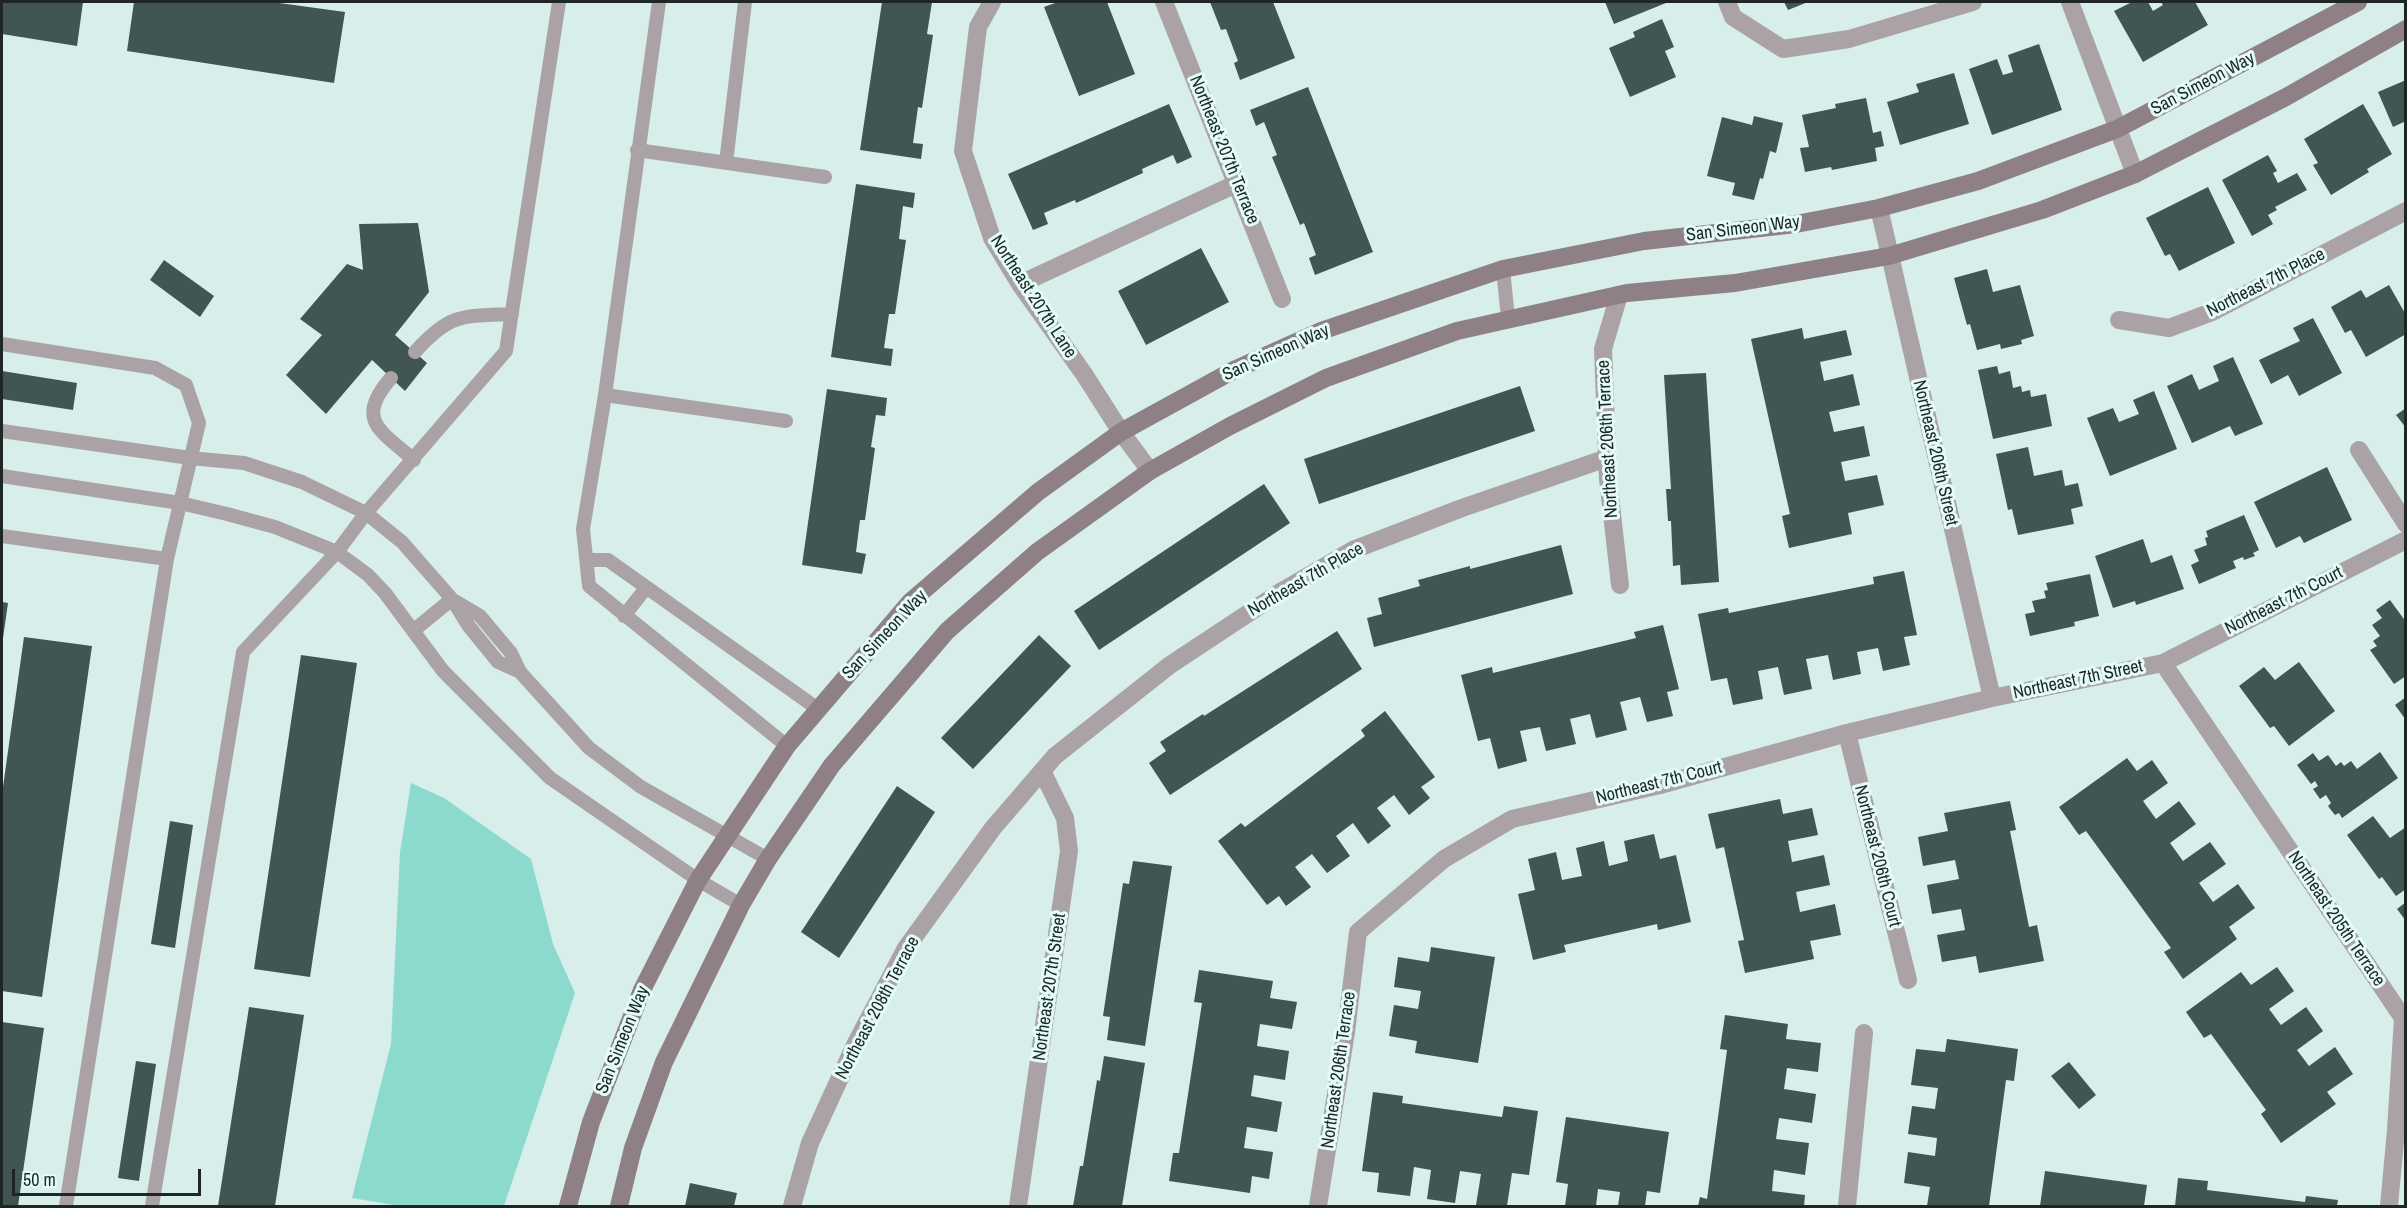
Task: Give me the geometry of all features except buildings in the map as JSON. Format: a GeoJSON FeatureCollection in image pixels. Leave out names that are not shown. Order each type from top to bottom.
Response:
{"type":"FeatureCollection","features":[{"type":"Feature","properties":{"kind":"street","name":"Northeast 207th Lane"},"geometry":{"type":"LineString","coordinates":[[992,2],[978,27],[963,151],[992,238],[1020,284],[1149,471]]}},
{"type":"Feature","properties":{"kind":"street","name":"Northeast 207th Terrace"},"geometry":{"type":"LineString","coordinates":[[1164,2],[1238,183],[1282,299]]}},
{"type":"Feature","properties":{"kind":"street"},"geometry":{"type":"LineString","coordinates":[[1727,2],[1733,17],[1783,49],[1849,39],[1973,2]]}},
{"type":"Feature","properties":{"kind":"street"},"geometry":{"type":"LineString","coordinates":[[2070,2],[2135,174]]}},
{"type":"Feature","properties":{"kind":"street","name":"San Simeon Way"},"geometry":{"type":"LineString","coordinates":[[568,1206],[591,1122],[642,990],[698,880],[786,746],[910,603],[1038,492],[1121,432],[1234,370],[1321,331],[1503,269],[1644,241],[1796,224],[1879,208],[1978,181],[2117,129],[2358,2]]}},
{"type":"Feature","properties":{"kind":"street"},"geometry":{"type":"LineString","coordinates":[[619,1206],[633,1148],[664,1062],[741,904],[768,859],[832,765],[947,631],[1037,552],[1149,471],[1230,426],[1326,378],[1456,330],[1618,295],[1735,283],[1888,256],[2042,210],[2135,174],[2286,97],[2406,29]]}},
{"type":"Feature","properties":{"kind":"street"},"geometry":{"type":"LineString","coordinates":[[1020,284],[1238,183]]}},
{"type":"Feature","properties":{"kind":"street","name":"Northeast 206th Street"},"geometry":{"type":"LineString","coordinates":[[1879,208],[1888,256],[1992,698]]}},
{"type":"Feature","properties":{"kind":"street","name":"Northeast 7th Place"},"geometry":{"type":"LineString","coordinates":[[2119,320],[2169,328],[2212,312],[2406,211]]}},
{"type":"Feature","properties":{"kind":"street","name":"Northeast 206th Terrace"},"geometry":{"type":"LineString","coordinates":[[1618,295],[1603,349],[1603,377],[1607,458],[1620,585]]}},
{"type":"Feature","properties":{"kind":"street"},"geometry":{"type":"LineString","coordinates":[[2359,450],[2406,524]]}},
{"type":"Feature","properties":{"kind":"street","name":"Northeast 7th Place"},"geometry":{"type":"LineString","coordinates":[[1042,771],[1055,756],[1170,665],[1282,591],[1353,550],[1462,508],[1607,458]]}},
{"type":"Feature","properties":{"kind":"street","name":"Northeast 7th Court"},"geometry":{"type":"LineString","coordinates":[[2163,663],[2406,540]]}},
{"type":"Feature","properties":{"kind":"street","name":"Northeast 7th Street"},"geometry":{"type":"LineString","coordinates":[[1992,698],[2163,663]]}},
{"type":"Feature","properties":{"kind":"street","name":"Northeast 205th Terrace"},"geometry":{"type":"LineString","coordinates":[[2163,663],[2403,1018],[2396,1130],[2388,1206]]}},
{"type":"Feature","properties":{"kind":"street","name":"Northeast 7th Court"},"geometry":{"type":"LineString","coordinates":[[1358,932],[1444,859],[1512,819],[1660,784],[1847,733],[1992,698]]}},
{"type":"Feature","properties":{"kind":"street","name":"Northeast 206th Court"},"geometry":{"type":"LineString","coordinates":[[1847,733],[1908,980]]}},
{"type":"Feature","properties":{"kind":"street","name":"Northeast 208th Terrace"},"geometry":{"type":"LineString","coordinates":[[792,1206],[810,1143],[855,1045],[906,948],[993,828],[1042,771]]}},
{"type":"Feature","properties":{"kind":"street","name":"Northeast 207th Street"},"geometry":{"type":"LineString","coordinates":[[1018,1206],[1069,851],[1065,818],[1042,771]]}},
{"type":"Feature","properties":{"kind":"street","name":"Northeast 206th Terrace"},"geometry":{"type":"LineString","coordinates":[[1318,1206],[1346,1032],[1358,932]]}},
{"type":"Feature","properties":{"kind":"street"},"geometry":{"type":"LineString","coordinates":[[1848,1206],[1864,1033]]}},
{"type":"Feature","properties":{"kind":"lane"},"geometry":{"type":"LineString","coordinates":[[152,1206],[243,652],[336,552],[366,513],[506,351],[559,2]]}},
{"type":"Feature","properties":{"kind":"lane"},"geometry":{"type":"LineString","coordinates":[[659,2],[605,395],[583,529],[589,586],[786,746]]}},
{"type":"Feature","properties":{"kind":"lane"},"geometry":{"type":"LineString","coordinates":[[726,163],[745,2]]}},
{"type":"Feature","properties":{"kind":"lane"},"geometry":{"type":"LineString","coordinates":[[638,150],[825,177]]}},
{"type":"Feature","properties":{"kind":"lane"},"geometry":{"type":"LineString","coordinates":[[1503,269],[1508,318]]}},
{"type":"Feature","properties":{"kind":"lane"},"geometry":{"type":"LineString","coordinates":[[415,352],[443,326],[462,316],[512,314]]}},
{"type":"Feature","properties":{"kind":"lane"},"geometry":{"type":"LineString","coordinates":[[2,344],[155,368],[186,385],[199,423],[167,559],[66,1206]]}},
{"type":"Feature","properties":{"kind":"lane"},"geometry":{"type":"LineString","coordinates":[[391,378],[376,397],[372,416],[378,428],[414,460]]}},
{"type":"Feature","properties":{"kind":"lane"},"geometry":{"type":"LineString","coordinates":[[605,395],[786,421]]}},
{"type":"Feature","properties":{"kind":"lane"},"geometry":{"type":"LineString","coordinates":[[2,431],[190,458],[244,463],[302,482],[366,513],[402,542],[452,599],[468,625],[498,662],[519,672],[589,748],[641,787],[768,859]]}},
{"type":"Feature","properties":{"kind":"lane"},"geometry":{"type":"LineString","coordinates":[[2,477],[180,503],[275,527],[336,552],[368,575],[385,593],[443,671],[550,778],[698,880],[741,904]]}},
{"type":"Feature","properties":{"kind":"lane"},"geometry":{"type":"LineString","coordinates":[[2,536],[167,559]]}},
{"type":"Feature","properties":{"kind":"lane"},"geometry":{"type":"LineString","coordinates":[[588,560],[608,560],[818,709]]}},
{"type":"Feature","properties":{"kind":"lane"},"geometry":{"type":"LineString","coordinates":[[624,616],[646,588]]}},
{"type":"Feature","properties":{"kind":"lane"},"geometry":{"type":"LineString","coordinates":[[413,631],[452,599]]}},
{"type":"Feature","properties":{"kind":"shaded area"},"geometry":{"type":"Polygon","coordinates":[[[411,783],[444,798],[531,859],[553,944],[575,993],[504,1206],[400,1206],[352,1198],[391,1044],[400,852],[411,783]]]}}]}
